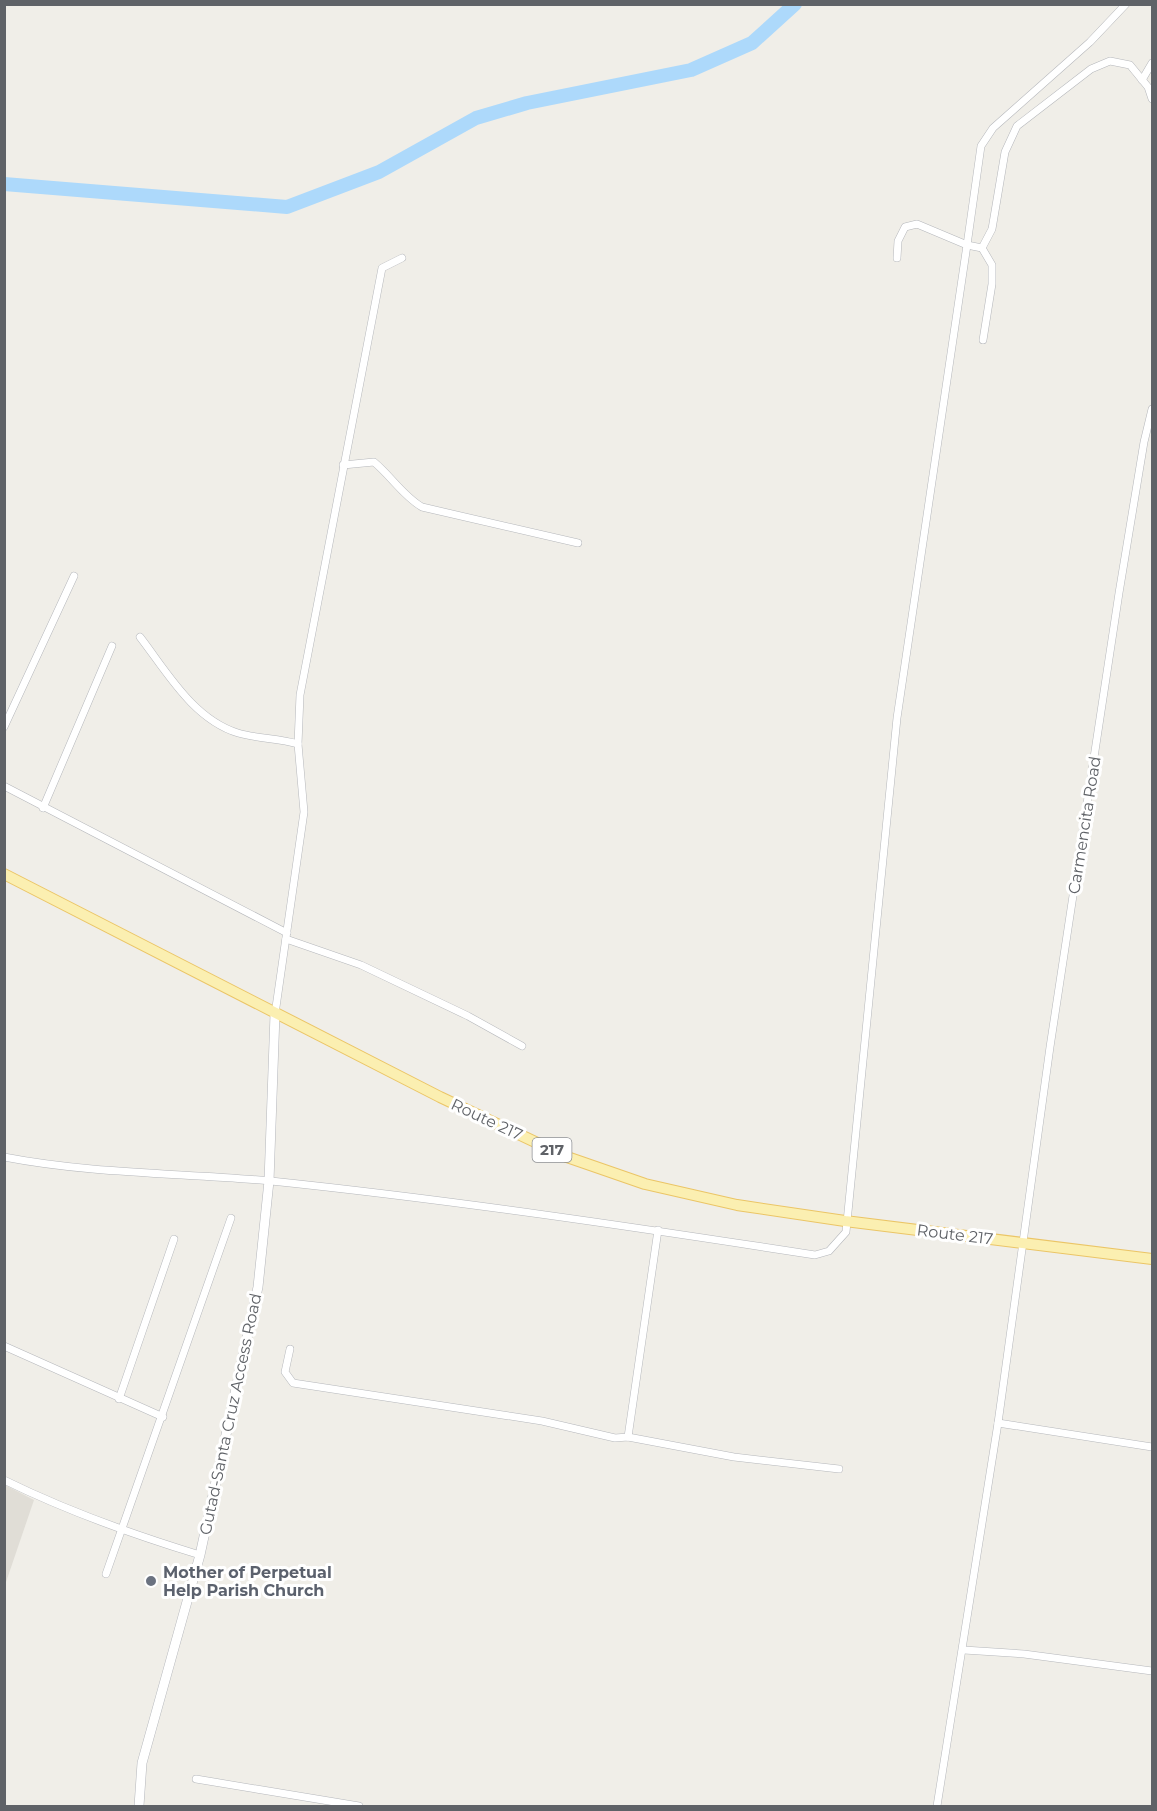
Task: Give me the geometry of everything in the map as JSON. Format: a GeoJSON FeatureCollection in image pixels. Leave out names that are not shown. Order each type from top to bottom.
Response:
{"type":"FeatureCollection","features":[{"type":"Feature","properties":{"kind":"main road","name":"Route 217"},"geometry":{"type":"LineString","coordinates":[[4,874],[275,1014],[567,1157],[645,1184],[737,1204],[845,1221],[1152,1259]]}},
{"type":"Feature","properties":{"kind":"main road","name":"Gutad-Santa Cruz Access Road"},"geometry":{"type":"LineString","coordinates":[[139,1806],[142,1763],[200,1555],[258,1287],[269,1181],[275,1014]]}},
{"type":"Feature","properties":{"kind":"street"},"geometry":{"type":"LineString","coordinates":[[4,1157],[72,1167],[269,1181],[465,1203],[815,1255],[829,1251],[846,1232],[845,1221],[897,718],[981,146],[993,128],[1090,42],[1126,4]]}},
{"type":"Feature","properties":{"kind":"street"},"geometry":{"type":"LineString","coordinates":[[982,248],[992,229],[1005,152],[1017,126],[1091,69],[1110,61],[1130,65],[1142,80],[1152,99]]}},
{"type":"Feature","properties":{"kind":"street"},"geometry":{"type":"LineString","coordinates":[[1142,80],[1152,63]]}},
{"type":"Feature","properties":{"kind":"street"},"geometry":{"type":"LineString","coordinates":[[897,258],[897,241],[905,226],[917,224],[967,245],[982,248],[992,265],[992,284],[983,340]]}},
{"type":"Feature","properties":{"kind":"street"},"geometry":{"type":"LineString","coordinates":[[275,1014],[304,812],[298,744],[300,695],[382,268],[402,258]]}},
{"type":"Feature","properties":{"kind":"street","name":"Carmencita Road"},"geometry":{"type":"LineString","coordinates":[[937,1806],[964,1650],[1025,1242],[1050,1047],[1117,605],[1144,442],[1152,409]]}},
{"type":"Feature","properties":{"kind":"street"},"geometry":{"type":"LineString","coordinates":[[343,465],[374,462],[392,476],[409,500],[422,507],[578,543]]}},
{"type":"Feature","properties":{"kind":"street"},"geometry":{"type":"LineString","coordinates":[[4,727],[75,576]]}},
{"type":"Feature","properties":{"kind":"street"},"geometry":{"type":"LineString","coordinates":[[140,637],[181,692],[215,722],[247,736],[298,744]]}},
{"type":"Feature","properties":{"kind":"street"},"geometry":{"type":"LineString","coordinates":[[43,808],[112,646]]}},
{"type":"Feature","properties":{"kind":"street"},"geometry":{"type":"LineString","coordinates":[[4,786],[287,936],[361,965],[468,1016],[522,1046]]}},
{"type":"Feature","properties":{"kind":"street"},"geometry":{"type":"LineString","coordinates":[[106,1574],[231,1218]]}},
{"type":"Feature","properties":{"kind":"street"},"geometry":{"type":"LineString","coordinates":[[628,1437],[658,1230]]}},
{"type":"Feature","properties":{"kind":"street"},"geometry":{"type":"LineString","coordinates":[[118,1399],[174,1239]]}},
{"type":"Feature","properties":{"kind":"street"},"geometry":{"type":"LineString","coordinates":[[4,1346],[118,1399],[163,1417]]}},
{"type":"Feature","properties":{"kind":"street"},"geometry":{"type":"LineString","coordinates":[[290,1349],[285,1372],[293,1383],[542,1421],[615,1438],[628,1437],[734,1457],[840,1469]]}},
{"type":"Feature","properties":{"kind":"street"},"geometry":{"type":"LineString","coordinates":[[998,1423],[1152,1447]]}},
{"type":"Feature","properties":{"kind":"street"},"geometry":{"type":"LineString","coordinates":[[4,1480],[58,1507],[121,1532],[200,1555]]}},
{"type":"Feature","properties":{"kind":"street"},"geometry":{"type":"LineString","coordinates":[[964,1650],[1024,1654],[1152,1671]]}},
{"type":"Feature","properties":{"kind":"street"},"geometry":{"type":"LineString","coordinates":[[196,1779],[358,1806]]}},
{"type":"Feature","properties":{"kind":"shaded area"},"geometry":{"type":"Polygon","coordinates":[[[5,1485],[34,1500],[5,1585],[5,1485]]]}},
{"type":"Feature","properties":{"kind":"waterway"},"geometry":{"type":"LineString","coordinates":[[4,184],[287,207],[379,172],[476,118],[527,103],[691,70],[752,43],[795,4]]}},
{"type":"Feature","properties":{"kind":"place","name":"Mother of Perpetual Help Parish Church"},"geometry":{"type":"Point","coordinates":[151,1581]}}]}
